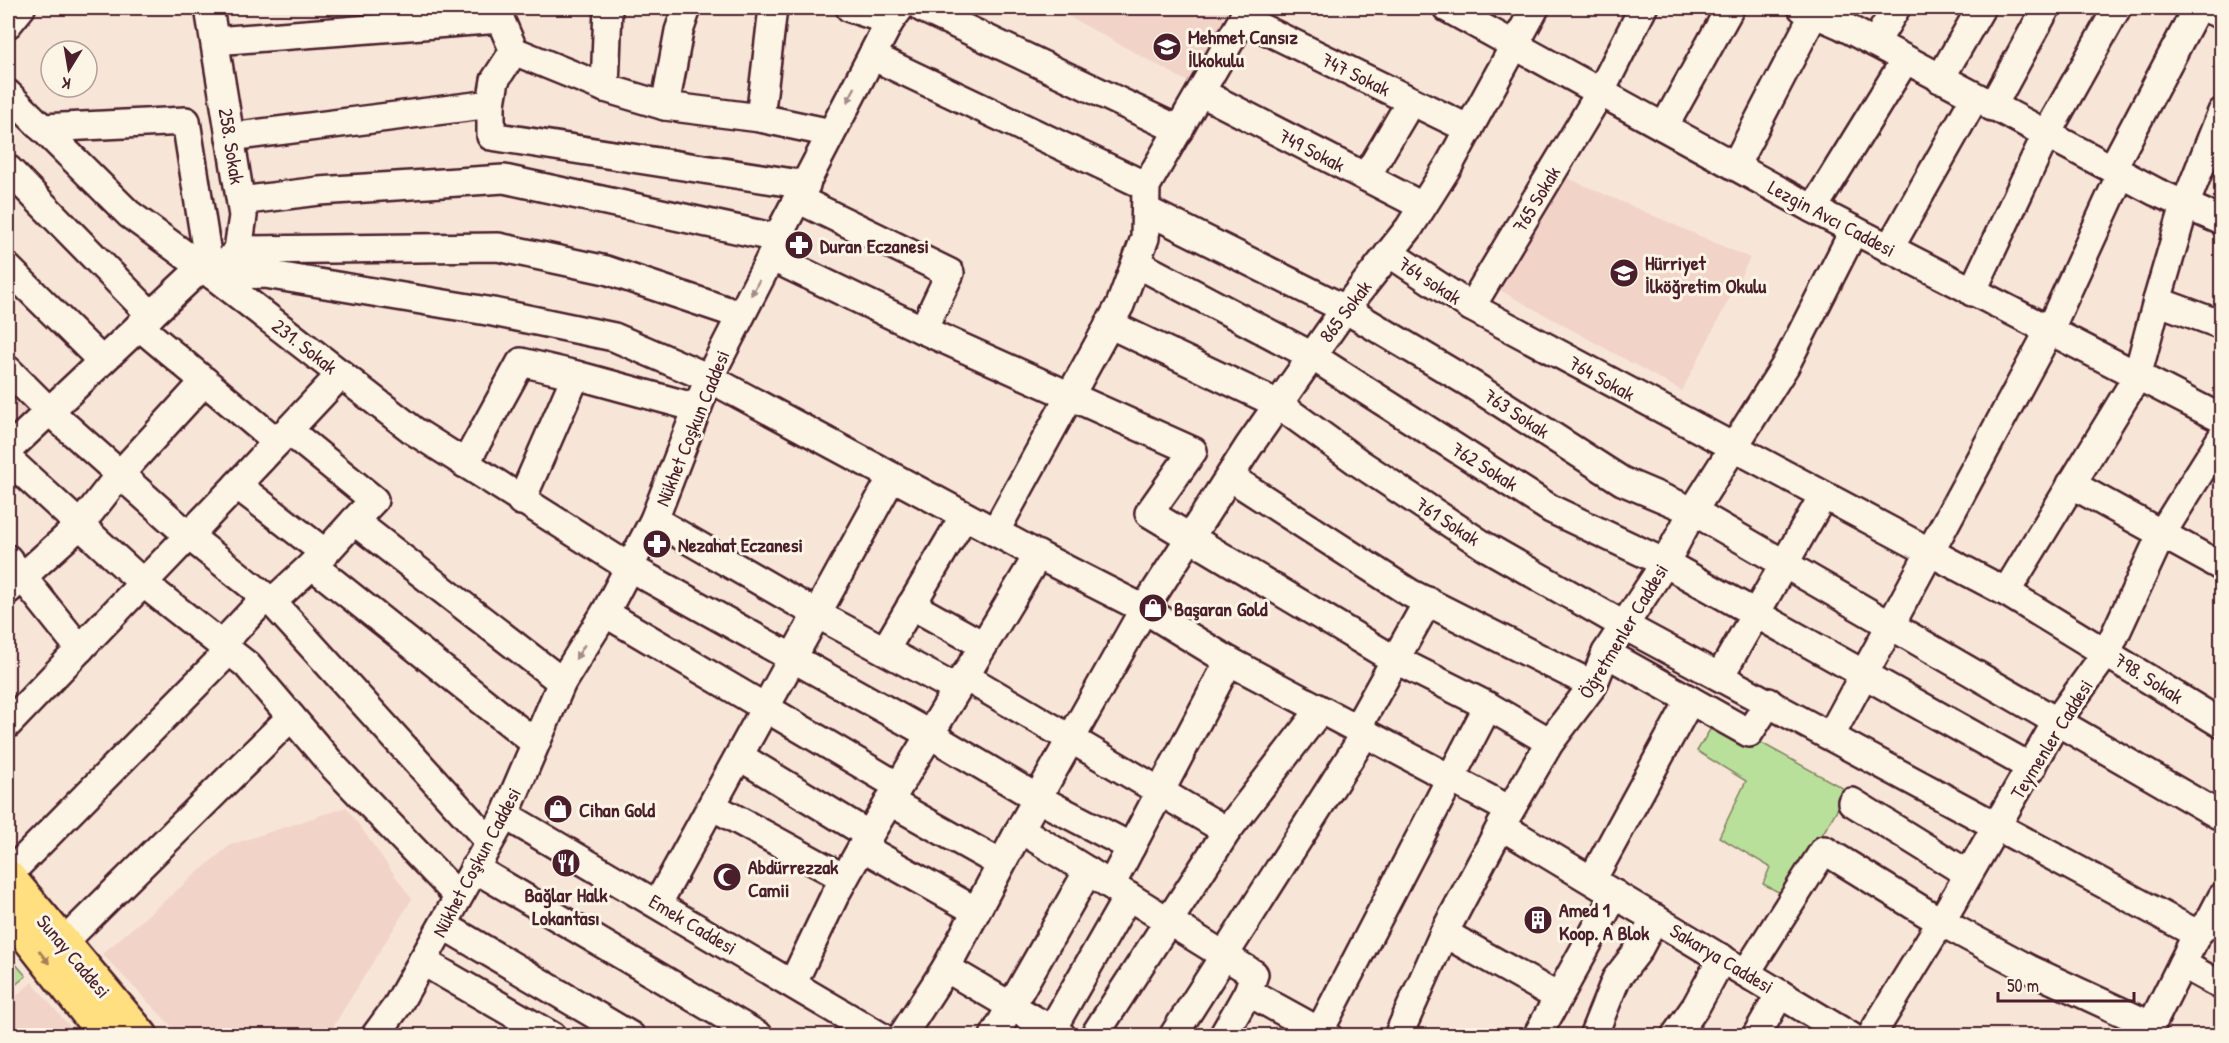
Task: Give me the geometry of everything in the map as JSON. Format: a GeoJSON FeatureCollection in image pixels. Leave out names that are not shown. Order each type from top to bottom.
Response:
{"type":"FeatureCollection","features":[{"type":"Feature","properties":{"kind":"main road","name":"Sunay Caddesi"},"geometry":{"type":"LineString","coordinates":[[8,876],[141,1035]]}},
{"type":"Feature","properties":{"kind":"main road","name":"Sunay Caddesi"},"geometry":{"type":"LineString","coordinates":[[8,911],[106,1035]]}},
{"type":"Feature","properties":{"kind":"street"},"geometry":{"type":"LineString","coordinates":[[8,24],[21,8]]}},
{"type":"Feature","properties":{"kind":"street","name":"258. Sokak"},"geometry":{"type":"LineString","coordinates":[[207,8],[215,41],[243,216],[238,250]]}},
{"type":"Feature","properties":{"kind":"street"},"geometry":{"type":"LineString","coordinates":[[605,88],[608,8]]}},
{"type":"Feature","properties":{"kind":"street"},"geometry":{"type":"LineString","coordinates":[[665,106],[679,31],[687,8]]}},
{"type":"Feature","properties":{"kind":"street"},"geometry":{"type":"LineString","coordinates":[[760,118],[773,8]]}},
{"type":"Feature","properties":{"kind":"street"},"geometry":{"type":"LineString","coordinates":[[850,8],[895,14]]}},
{"type":"Feature","properties":{"kind":"street"},"geometry":{"type":"LineString","coordinates":[[922,8],[1179,130]]}},
{"type":"Feature","properties":{"kind":"street","name":"Lezgin Avcı Caddesi"},"geometry":{"type":"LineString","coordinates":[[1447,8],[1813,209],[2137,377],[2222,418]]}},
{"type":"Feature","properties":{"kind":"street","name":"865 Sokak"},"geometry":{"type":"LineString","coordinates":[[902,1035],[946,968],[1037,798],[1144,609],[1278,404],[1422,206],[1535,8]]}},
{"type":"Feature","properties":{"kind":"street","name":"765 Sokak"},"geometry":{"type":"LineString","coordinates":[[1471,307],[1601,91],[1643,8]]}},
{"type":"Feature","properties":{"kind":"street"},"geometry":{"type":"LineString","coordinates":[[1664,127],[1730,8]]}},
{"type":"Feature","properties":{"kind":"street"},"geometry":{"type":"LineString","coordinates":[[1875,43],[1896,8]]}},
{"type":"Feature","properties":{"kind":"street"},"geometry":{"type":"LineString","coordinates":[[1940,78],[1981,8]]}},
{"type":"Feature","properties":{"kind":"street"},"geometry":{"type":"LineString","coordinates":[[1889,249],[2046,8]]}},
{"type":"Feature","properties":{"kind":"street"},"geometry":{"type":"LineString","coordinates":[[1972,292],[2046,135],[2117,8]]}},
{"type":"Feature","properties":{"kind":"street"},"geometry":{"type":"LineString","coordinates":[[1832,735],[2049,331],[2117,172],[2197,8]]}},
{"type":"Feature","properties":{"kind":"street"},"geometry":{"type":"LineString","coordinates":[[2205,8],[2222,15]]}},
{"type":"Feature","properties":{"kind":"street"},"geometry":{"type":"LineString","coordinates":[[1736,166],[1811,10],[2117,172],[2222,221]]}},
{"type":"Feature","properties":{"kind":"street"},"geometry":{"type":"LineString","coordinates":[[215,41],[501,13],[514,51],[605,88],[665,106],[760,118],[831,133]]}},
{"type":"Feature","properties":{"kind":"street"},"geometry":{"type":"LineString","coordinates":[[995,532],[1109,324],[1145,238],[1146,198],[1179,130],[1246,13]]}},
{"type":"Feature","properties":{"kind":"street","name":"747 Sokak"},"geometry":{"type":"LineString","coordinates":[[1246,13],[1468,129]]}},
{"type":"Feature","properties":{"kind":"street","name":"Nükhet Coşkun Caddesi"},"geometry":{"type":"LineString","coordinates":[[397,1006],[505,815],[534,742],[562,682],[605,613],[627,566],[654,520],[709,378],[831,133],[895,14]]}},
{"type":"Feature","properties":{"kind":"street"},"geometry":{"type":"LineString","coordinates":[[514,51],[495,80],[490,104],[491,136],[802,192],[950,273],[923,330]]}},
{"type":"Feature","properties":{"kind":"street","name":"763 Sokak"},"geometry":{"type":"LineString","coordinates":[[872,56],[1146,198],[1345,309],[1471,384],[1622,481],[1693,511],[1892,624],[2222,817]]}},
{"type":"Feature","properties":{"kind":"street"},"geometry":{"type":"LineString","coordinates":[[1813,209],[1905,60]]}},
{"type":"Feature","properties":{"kind":"street","name":"749 Sokak"},"geometry":{"type":"LineString","coordinates":[[1202,93],[1422,206]]}},
{"type":"Feature","properties":{"kind":"street","name":"231. Sokak"},"geometry":{"type":"LineString","coordinates":[[8,94],[129,214],[414,430],[521,501],[627,566],[792,660],[929,734],[1037,798],[1131,846]]}},
{"type":"Feature","properties":{"kind":"street"},"geometry":{"type":"LineString","coordinates":[[1366,177],[1411,101]]}},
{"type":"Feature","properties":{"kind":"street"},"geometry":{"type":"LineString","coordinates":[[230,137],[490,104]]}},
{"type":"Feature","properties":{"kind":"street"},"geometry":{"type":"LineString","coordinates":[[2006,592],[2137,377],[2185,205],[2222,112]]}},
{"type":"Feature","properties":{"kind":"street"},"geometry":{"type":"LineString","coordinates":[[42,128],[186,121],[208,272]]}},
{"type":"Feature","properties":{"kind":"street"},"geometry":{"type":"LineString","coordinates":[[8,169],[145,321],[205,381],[374,500],[319,559],[269,600],[8,876]]}},
{"type":"Feature","properties":{"kind":"street"},"geometry":{"type":"LineString","coordinates":[[241,201],[320,191],[504,179],[774,248],[923,330],[1193,450],[1233,473],[1410,593],[1593,685]]}},
{"type":"Feature","properties":{"kind":"street","name":"Öğretmenler Caddesi"},"geometry":{"type":"LineString","coordinates":[[1398,1035],[1444,933],[1506,818],[1550,742],[1593,685],[1606,653],[1665,563],[1693,511],[1785,366],[1854,230]]}},
{"type":"Feature","properties":{"kind":"street"},"geometry":{"type":"LineString","coordinates":[[8,450],[145,321],[238,250],[498,247],[606,270],[740,315]]}},
{"type":"Feature","properties":{"kind":"street","name":"764 sokak"},"geometry":{"type":"LineString","coordinates":[[1389,253],[1471,307]]}},
{"type":"Feature","properties":{"kind":"street","name":"762 Sokak"},"geometry":{"type":"LineString","coordinates":[[1136,263],[1312,356],[1551,508],[1665,563],[2032,768]]}},
{"type":"Feature","properties":{"kind":"street"},"geometry":{"type":"LineString","coordinates":[[8,268],[102,361]]}},
{"type":"Feature","properties":{"kind":"street","name":"Sakarya Caddesi"},"geometry":{"type":"LineString","coordinates":[[208,272],[265,274],[537,321],[614,337],[709,378],[964,516],[1144,609],[1230,661],[1452,778],[1604,887],[1850,1035]]}},
{"type":"Feature","properties":{"kind":"street"},"geometry":{"type":"LineString","coordinates":[[2157,301],[2222,325]]}},
{"type":"Feature","properties":{"kind":"street","name":"764 Sokak"},"geometry":{"type":"LineString","coordinates":[[1471,307],[1930,552]]}},
{"type":"Feature","properties":{"kind":"street","name":"761 Sokak"},"geometry":{"type":"LineString","coordinates":[[1109,324],[1278,404],[1358,462],[1483,545],[1625,626],[1997,825],[2212,919]]}},
{"type":"Feature","properties":{"kind":"street"},"geometry":{"type":"LineString","coordinates":[[465,464],[521,362],[697,408]]}},
{"type":"Feature","properties":{"kind":"street"},"geometry":{"type":"LineString","coordinates":[[8,370],[49,411],[189,536],[269,600],[489,841]]}},
{"type":"Feature","properties":{"kind":"street"},"geometry":{"type":"LineString","coordinates":[[8,722],[80,650],[341,374]]}},
{"type":"Feature","properties":{"kind":"street"},"geometry":{"type":"LineString","coordinates":[[521,501],[576,375]]}},
{"type":"Feature","properties":{"kind":"street"},"geometry":{"type":"LineString","coordinates":[[80,650],[12,575],[80,525],[120,474],[205,381]]}},
{"type":"Feature","properties":{"kind":"street","name":"Teymenler Caddesi"},"geometry":{"type":"LineString","coordinates":[[1871,1035],[1941,922],[2032,768],[2057,721],[2107,652],[2162,533],[2222,437]]}},
{"type":"Feature","properties":{"kind":"street"},"geometry":{"type":"LineString","coordinates":[[1193,450],[1149,513],[1193,537],[1395,660],[1488,706],[1550,742]]}},
{"type":"Feature","properties":{"kind":"street"},"geometry":{"type":"LineString","coordinates":[[8,459],[143,583],[248,665],[334,767],[458,896]]}},
{"type":"Feature","properties":{"kind":"street"},"geometry":{"type":"LineString","coordinates":[[658,903],[892,477]]}},
{"type":"Feature","properties":{"kind":"street"},"geometry":{"type":"LineString","coordinates":[[2071,484],[2222,567]]}},
{"type":"Feature","properties":{"kind":"street"},"geometry":{"type":"LineString","coordinates":[[237,485],[319,559],[534,742]]}},
{"type":"Feature","properties":{"kind":"street"},"geometry":{"type":"LineString","coordinates":[[1720,676],[1822,496]]}},
{"type":"Feature","properties":{"kind":"street"},"geometry":{"type":"LineString","coordinates":[[885,650],[964,516]]}},
{"type":"Feature","properties":{"kind":"street"},"geometry":{"type":"LineString","coordinates":[[654,520],[816,615],[885,650],[960,682],[1071,738],[1227,831]]}},
{"type":"Feature","properties":{"kind":"street"},"geometry":{"type":"LineString","coordinates":[[354,521],[562,682]]}},
{"type":"Feature","properties":{"kind":"street","name":"798. Sokak"},"geometry":{"type":"LineString","coordinates":[[1930,552],[2006,592],[2222,724]]}},
{"type":"Feature","properties":{"kind":"street"},"geometry":{"type":"LineString","coordinates":[[793,983],[844,878],[1038,555]]}},
{"type":"Feature","properties":{"kind":"street"},"geometry":{"type":"LineString","coordinates":[[1173,1035],[1225,956],[1361,731],[1395,660],[1428,601]]}},
{"type":"Feature","properties":{"kind":"street"},"geometry":{"type":"LineString","coordinates":[[911,605],[983,645]]}},
{"type":"Feature","properties":{"kind":"street"},"geometry":{"type":"LineString","coordinates":[[605,613],[765,709],[1001,864]]}},
{"type":"Feature","properties":{"kind":"street"},"geometry":{"type":"LineString","coordinates":[[1606,653],[1749,733],[1769,702]]}},
{"type":"Feature","properties":{"kind":"street"},"geometry":{"type":"LineString","coordinates":[[946,968],[1011,1005],[1054,1034],[1120,891],[1131,846],[1230,661]]}},
{"type":"Feature","properties":{"kind":"street"},"geometry":{"type":"LineString","coordinates":[[1537,1035],[1558,997],[1604,887],[1690,700]]}},
{"type":"Feature","properties":{"kind":"street"},"geometry":{"type":"LineString","coordinates":[[1248,992],[1321,1034],[1488,706]]}},
{"type":"Feature","properties":{"kind":"street"},"geometry":{"type":"LineString","coordinates":[[1094,1035],[1227,831],[1320,710]]}},
{"type":"Feature","properties":{"kind":"street"},"geometry":{"type":"LineString","coordinates":[[63,943],[291,717]]}},
{"type":"Feature","properties":{"kind":"street"},"geometry":{"type":"LineString","coordinates":[[739,756],[976,911]]}},
{"type":"Feature","properties":{"kind":"street"},"geometry":{"type":"LineString","coordinates":[[1852,802],[1968,874]]}},
{"type":"Feature","properties":{"kind":"street"},"geometry":{"type":"LineString","coordinates":[[712,806],[844,878]]}},
{"type":"Feature","properties":{"kind":"street","name":"Emek Caddesi"},"geometry":{"type":"LineString","coordinates":[[505,815],[880,1035]]}},
{"type":"Feature","properties":{"kind":"street"},"geometry":{"type":"LineString","coordinates":[[1020,829],[1254,974],[1248,992],[1223,1035]]}},
{"type":"Feature","properties":{"kind":"street"},"geometry":{"type":"LineString","coordinates":[[1746,973],[1824,850],[1941,922],[2148,1030],[2182,964],[2212,919]]}},
{"type":"Feature","properties":{"kind":"street"},"geometry":{"type":"LineString","coordinates":[[474,868],[759,1035]]}},
{"type":"Feature","properties":{"kind":"street"},"geometry":{"type":"LineString","coordinates":[[994,1035],[1088,871]]}},
{"type":"Feature","properties":{"kind":"street"},"geometry":{"type":"LineString","coordinates":[[1593,1035],[1616,979],[1637,952],[1655,918]]}},
{"type":"Feature","properties":{"kind":"street"},"geometry":{"type":"LineString","coordinates":[[443,925],[600,1028],[631,1035]]}},
{"type":"Feature","properties":{"kind":"street"},"geometry":{"type":"LineString","coordinates":[[1444,933],[1558,997]]}},
{"type":"Feature","properties":{"kind":"street"},"geometry":{"type":"LineString","coordinates":[[1675,1035],[1696,1006],[1722,958]]}},
{"type":"Feature","properties":{"kind":"street"},"geometry":{"type":"LineString","coordinates":[[422,961],[552,1035]]}},
{"type":"Feature","properties":{"kind":"street"},"geometry":{"type":"LineString","coordinates":[[2182,964],[2222,986]]}},
{"type":"Feature","properties":{"kind":"street"},"geometry":{"type":"LineString","coordinates":[[1756,1035],[1780,994]]}},
{"type":"Feature","properties":{"kind":"street"},"geometry":{"type":"LineString","coordinates":[[375,1035],[397,1006]]}},
{"type":"Feature","properties":{"kind":"street"},"geometry":{"type":"LineString","coordinates":[[387,1035],[397,1006]]}},
{"type":"Feature","properties":{"kind":"shaded area","name":"Mehmet Cansız İlkokulu"},"geometry":{"type":"Polygon","coordinates":[[[1053,8],[1219,8],[1227,11],[1192,84],[1053,8]]]}},
{"type":"Feature","properties":{"kind":"shaded area","name":"Hürriyet İlköğretim Okulu"},"geometry":{"type":"Polygon","coordinates":[[[1563,176],[1750,258],[1682,391],[1498,289],[1563,176]]]}},
{"type":"Feature","properties":{"kind":"shaded area"},"geometry":{"type":"Polygon","coordinates":[[[8,391],[31,417],[8,438],[8,391]]]}},
{"type":"Feature","properties":{"kind":"shaded area"},"geometry":{"type":"Polygon","coordinates":[[[346,807],[412,899],[328,1035],[180,1035],[102,954],[230,845],[346,807]]]}},
{"type":"Feature","properties":{"kind":"shaded area"},"geometry":{"type":"Polygon","coordinates":[[[32,982],[77,1035],[8,1035],[8,1003],[32,982]]]}},
{"type":"Feature","properties":{"kind":"green space"},"geometry":{"type":"Polygon","coordinates":[[[1714,723],[1758,741],[1848,791],[1786,896],[1763,884],[1770,867],[1719,837],[1746,781],[1697,751],[1714,723]]]}},
{"type":"Feature","properties":{"kind":"green space"},"geometry":{"type":"Polygon","coordinates":[[[8,955],[26,976],[8,991],[8,955]]]}},
{"type":"Feature","properties":{"kind":"place","name":"Mehmet Cansız İlkokulu"},"geometry":{"type":"Point","coordinates":[1167,47]}},
{"type":"Feature","properties":{"kind":"place","name":"Duran Eczanesi"},"geometry":{"type":"Point","coordinates":[799,245]}},
{"type":"Feature","properties":{"kind":"place","name":"Hürriyet İlköğretim Okulu"},"geometry":{"type":"Point","coordinates":[1624,273]}},
{"type":"Feature","properties":{"kind":"place","name":"Nezahat Eczanesi"},"geometry":{"type":"Point","coordinates":[657,544]}},
{"type":"Feature","properties":{"kind":"place","name":"Başaran Gold"},"geometry":{"type":"Point","coordinates":[1153,608]}},
{"type":"Feature","properties":{"kind":"place","name":"Cihan Gold"},"geometry":{"type":"Point","coordinates":[558,809]}},
{"type":"Feature","properties":{"kind":"place","name":"Bağlar Halk Lokantası"},"geometry":{"type":"Point","coordinates":[566,863]}},
{"type":"Feature","properties":{"kind":"place","name":"Abdürrezzak Camii"},"geometry":{"type":"Point","coordinates":[727,877]}},
{"type":"Feature","properties":{"kind":"place","name":"Amed 1 Koop. A Blok"},"geometry":{"type":"Point","coordinates":[1538,920]}}]}
